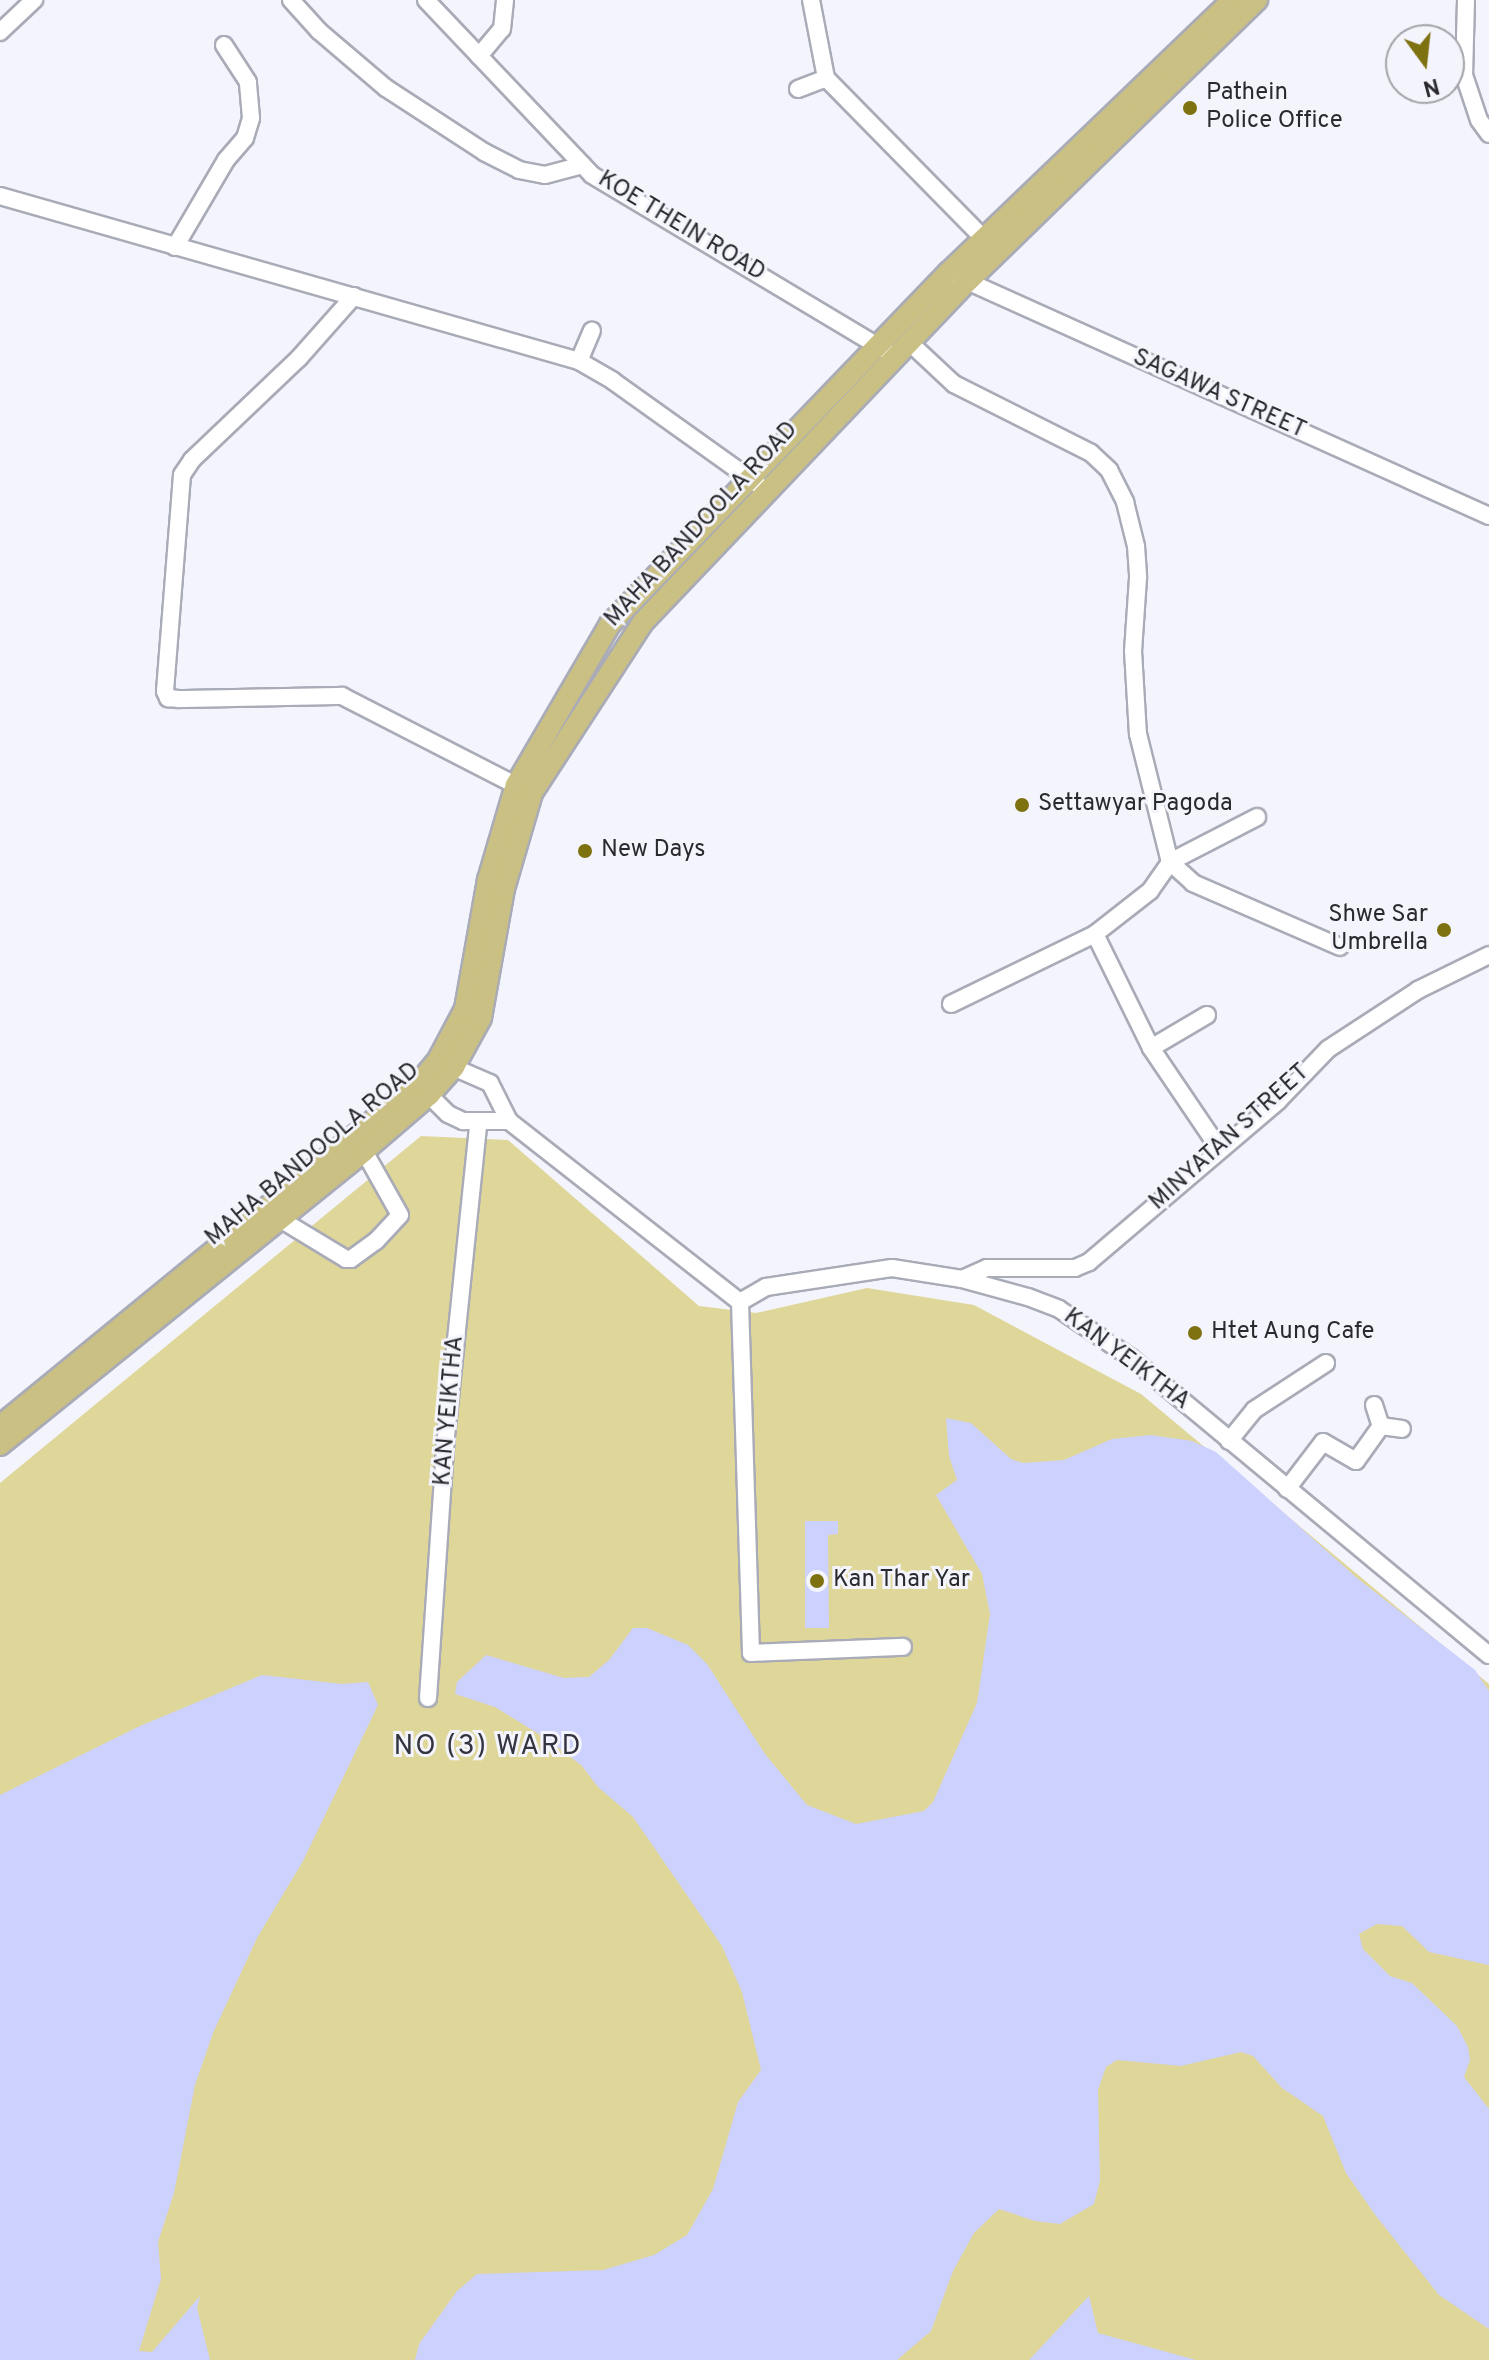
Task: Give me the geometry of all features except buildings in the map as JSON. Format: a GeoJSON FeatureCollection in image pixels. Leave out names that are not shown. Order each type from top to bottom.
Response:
{"type":"FeatureCollection","features":[{"type":"Feature","properties":{"kind":"main road","name":"MAHA BANDOOLA ROAD"},"geometry":{"type":"LineString","coordinates":[[886,351],[909,342],[985,240],[1233,0]]}},
{"type":"Feature","properties":{"kind":"main road","name":"MAHA BANDOOLA ROAD"},"geometry":{"type":"LineString","coordinates":[[0,1445],[364,1151],[446,1064],[481,1018],[524,789],[643,622],[758,484],[958,277],[1257,0]]}},
{"type":"Feature","properties":{"kind":"main road","name":"MAHA BANDOOLA ROAD"},"geometry":{"type":"LineString","coordinates":[[0,1426],[424,1089]]}},
{"type":"Feature","properties":{"kind":"street"},"geometry":{"type":"LineString","coordinates":[[0,32],[34,0]]}},
{"type":"Feature","properties":{"kind":"street"},"geometry":{"type":"LineString","coordinates":[[291,0],[319,31],[386,88],[484,152],[519,170],[545,175],[583,165]]}},
{"type":"Feature","properties":{"kind":"street"},"geometry":{"type":"LineString","coordinates":[[479,56],[502,29],[505,0]]}},
{"type":"Feature","properties":{"kind":"street"},"geometry":{"type":"LineString","coordinates":[[811,0],[826,78],[985,240]]}},
{"type":"Feature","properties":{"kind":"street"},"geometry":{"type":"LineString","coordinates":[[1466,0],[1464,75],[1479,120],[1489,134]]}},
{"type":"Feature","properties":{"kind":"street","name":"KOE THEIN ROAD"},"geometry":{"type":"LineString","coordinates":[[433,3],[592,175],[886,351]]}},
{"type":"Feature","properties":{"kind":"street"},"geometry":{"type":"LineString","coordinates":[[175,247],[226,160],[245,138],[251,118],[248,82],[224,45]]}},
{"type":"Feature","properties":{"kind":"street"},"geometry":{"type":"LineString","coordinates":[[798,89],[826,78]]}},
{"type":"Feature","properties":{"kind":"street"},"geometry":{"type":"LineString","coordinates":[[0,196],[579,361],[613,381],[758,484]]}},
{"type":"Feature","properties":{"kind":"street","name":"SAGAWA STREET"},"geometry":{"type":"LineString","coordinates":[[958,277],[1489,516]]}},
{"type":"Feature","properties":{"kind":"street"},"geometry":{"type":"LineString","coordinates":[[354,296],[299,358],[192,460],[182,475],[165,691],[168,698],[179,699],[342,696],[524,789]]}},
{"type":"Feature","properties":{"kind":"street"},"geometry":{"type":"LineString","coordinates":[[579,361],[592,331]]}},
{"type":"Feature","properties":{"kind":"street"},"geometry":{"type":"LineString","coordinates":[[909,342],[954,384],[1091,453],[1109,470],[1125,502],[1136,546],[1138,578],[1133,651],[1138,734],[1170,862],[1193,883],[1340,947]]}},
{"type":"Feature","properties":{"kind":"street"},"geometry":{"type":"LineString","coordinates":[[951,1004],[1095,934],[1150,891],[1170,862],[1257,817]]}},
{"type":"Feature","properties":{"kind":"street"},"geometry":{"type":"LineString","coordinates":[[1095,934],[1151,1048],[1212,1138],[1215,1152]]}},
{"type":"Feature","properties":{"kind":"street","name":"MINYATAN STREET"},"geometry":{"type":"LineString","coordinates":[[962,1279],[987,1268],[1075,1268],[1089,1262],[1278,1101],[1328,1049],[1418,990],[1489,955]]}},
{"type":"Feature","properties":{"kind":"street"},"geometry":{"type":"LineString","coordinates":[[1151,1048],[1207,1015]]}},
{"type":"Feature","properties":{"kind":"street"},"geometry":{"type":"LineString","coordinates":[[446,1064],[490,1083],[509,1121],[740,1302],[751,1653],[903,1647]]}},
{"type":"Feature","properties":{"kind":"street"},"geometry":{"type":"LineString","coordinates":[[424,1089],[448,1114],[478,1124],[509,1121]]}},
{"type":"Feature","properties":{"kind":"street","name":"KAN YEIKTHA"},"geometry":{"type":"LineString","coordinates":[[428,1698],[445,1446],[478,1124]]}},
{"type":"Feature","properties":{"kind":"street"},"geometry":{"type":"LineString","coordinates":[[280,1219],[346,1259],[351,1259],[376,1241],[400,1215],[364,1151]]}},
{"type":"Feature","properties":{"kind":"street","name":"KAN YEIKTHA"},"geometry":{"type":"LineString","coordinates":[[740,1302],[766,1287],[892,1268],[962,1279],[1059,1309],[1131,1358],[1489,1655]]}},
{"type":"Feature","properties":{"kind":"street"},"geometry":{"type":"LineString","coordinates":[[1028,1297],[1033,1268]]}},
{"type":"Feature","properties":{"kind":"street"},"geometry":{"type":"LineString","coordinates":[[1229,1441],[1254,1410],[1326,1363]]}},
{"type":"Feature","properties":{"kind":"street"},"geometry":{"type":"LineString","coordinates":[[1374,1405],[1381,1426]]}},
{"type":"Feature","properties":{"kind":"street"},"geometry":{"type":"LineString","coordinates":[[1381,1426],[1402,1429]]}},
{"type":"Feature","properties":{"kind":"street"},"geometry":{"type":"LineString","coordinates":[[1287,1489],[1323,1442],[1356,1461],[1381,1426]]}},
{"type":"Feature","properties":{"kind":"shaded area"},"geometry":{"type":"Polygon","coordinates":[[[421,1136],[508,1140],[699,1306],[756,1313],[867,1288],[974,1305],[1141,1394],[1489,1684],[1489,2360],[0,2360],[0,1483],[421,1136]]]}},
{"type":"Feature","properties":{"kind":"water"},"geometry":{"type":"Polygon","coordinates":[[[946,1418],[971,1423],[1011,1459],[1023,1463],[1064,1460],[1112,1439],[1151,1435],[1192,1441],[1216,1452],[1357,1578],[1475,1670],[1489,1691],[1489,1965],[1429,1952],[1402,1926],[1377,1924],[1359,1934],[1363,1949],[1390,1976],[1412,1983],[1457,2026],[1468,2047],[1470,2060],[1464,2077],[1489,2109],[1489,2329],[1439,2295],[1376,2216],[1346,2173],[1323,2116],[1282,2088],[1253,2056],[1241,2052],[1181,2066],[1117,2060],[1106,2067],[1098,2090],[1100,2180],[1094,2204],[1060,2224],[1035,2221],[999,2209],[974,2233],[953,2271],[931,2331],[897,2360],[415,2360],[419,2344],[457,2291],[477,2274],[603,2270],[654,2255],[687,2235],[713,2189],[738,2102],[761,2070],[742,1992],[722,1946],[633,1817],[598,1787],[582,1766],[550,1741],[495,1707],[455,1694],[457,1682],[486,1655],[564,1678],[589,1677],[609,1660],[633,1628],[647,1628],[688,1645],[707,1664],[765,1754],[807,1805],[856,1824],[924,1811],[933,1802],[977,1703],[990,1614],[982,1574],[936,1495],[957,1480],[949,1456],[946,1418]]]}},
{"type":"Feature","properties":{"kind":"water","name":"Kan Thar Yar"},"geometry":{"type":"Polygon","coordinates":[[[805,1521],[838,1521],[838,1534],[828,1535],[829,1628],[805,1628],[805,1521]]]}},
{"type":"Feature","properties":{"kind":"water"},"geometry":{"type":"Polygon","coordinates":[[[262,1675],[342,1684],[368,1682],[378,1705],[303,1861],[257,1938],[213,2033],[195,2085],[174,2193],[158,2242],[161,2279],[139,2351],[152,2352],[200,2296],[197,2308],[210,2360],[0,2360],[0,1795],[140,1726],[262,1675]]]}},
{"type":"Feature","properties":{"kind":"water"},"geometry":{"type":"Polygon","coordinates":[[[1089,2296],[1098,2333],[1196,2360],[1029,2360],[1089,2296]]]}},
{"type":"Feature","properties":{"kind":"place","name":"Pathein Police Office"},"geometry":{"type":"Point","coordinates":[1190,108]}},
{"type":"Feature","properties":{"kind":"place","name":"Settawyar Pagoda"},"geometry":{"type":"Point","coordinates":[1022,805]}},
{"type":"Feature","properties":{"kind":"place","name":"New Days"},"geometry":{"type":"Point","coordinates":[585,851]}},
{"type":"Feature","properties":{"kind":"place","name":"Shwe Sar Umbrella"},"geometry":{"type":"Point","coordinates":[1444,930]}},
{"type":"Feature","properties":{"kind":"place","name":"Htet Aung Cafe"},"geometry":{"type":"Point","coordinates":[1195,1333]}},
{"type":"Feature","properties":{"kind":"place","name":"Kan Thar Yar"},"geometry":{"type":"Point","coordinates":[817,1581]}},
{"type":"Feature","properties":{"kind":"district","name":"NO (3) WARD"},"geometry":{"type":"Point","coordinates":[488,1747]}}]}
